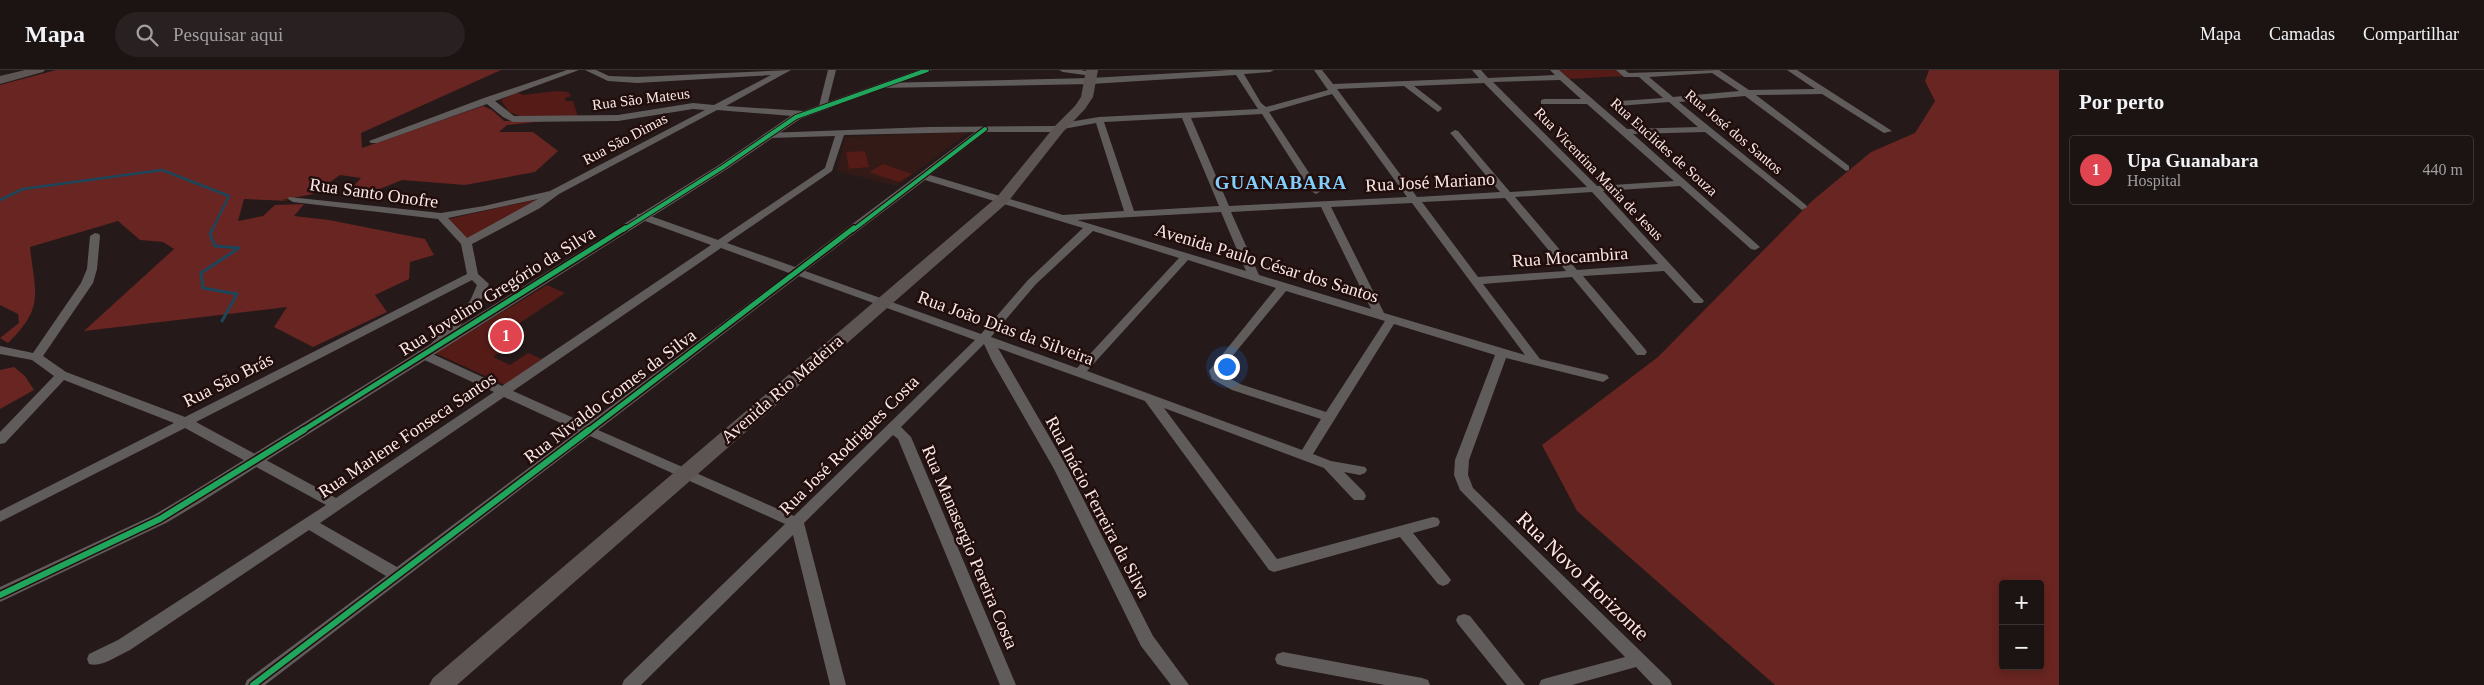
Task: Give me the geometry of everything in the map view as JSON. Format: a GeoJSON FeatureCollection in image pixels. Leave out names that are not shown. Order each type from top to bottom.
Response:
{"type":"FeatureCollection","features":[{"type":"Feature","properties":{"kind":"main road"},"geometry":{"type":"LineString","coordinates":[[0,76],[24,70]]}},
{"type":"Feature","properties":{"kind":"main road"},"geometry":{"type":"LineString","coordinates":[[0,80],[39,70]]}},
{"type":"Feature","properties":{"kind":"main road","name":"Avenida Rio Madeira"},"geometry":{"type":"LineString","coordinates":[[441,685],[1002,200],[1087,97],[1092,75]]}},
{"type":"Feature","properties":{"kind":"street"},"geometry":{"type":"LineString","coordinates":[[374,141],[575,70]]}},
{"type":"Feature","properties":{"kind":"street"},"geometry":{"type":"LineString","coordinates":[[590,70],[608,78],[637,80],[786,71]]}},
{"type":"Feature","properties":{"kind":"street"},"geometry":{"type":"LineString","coordinates":[[823,106],[832,70]]}},
{"type":"Feature","properties":{"kind":"street","name":"Rua Jovelino Gregório da Silva"},"geometry":{"type":"LineString","coordinates":[[0,595],[160,519],[256,461],[422,354],[641,216],[723,167],[804,114],[927,70]]}},
{"type":"Feature","properties":{"kind":"street"},"geometry":{"type":"LineString","coordinates":[[1063,70],[1092,75]]}},
{"type":"Feature","properties":{"kind":"street"},"geometry":{"type":"LineString","coordinates":[[882,86],[1092,75],[1270,70]]}},
{"type":"Feature","properties":{"kind":"street"},"geometry":{"type":"LineString","coordinates":[[1318,70],[1413,200],[1535,360]]}},
{"type":"Feature","properties":{"kind":"street","name":"Rua Vicentina Maria de Jesus"},"geometry":{"type":"LineString","coordinates":[[1476,70],[1594,188],[1698,301]]}},
{"type":"Feature","properties":{"kind":"street","name":"Rua Euclides de Souza"},"geometry":{"type":"LineString","coordinates":[[1554,70],[1755,247]]}},
{"type":"Feature","properties":{"kind":"street","name":"Rua José dos Santos"},"geometry":{"type":"LineString","coordinates":[[1620,70],[1627,74],[1641,75],[1802,207]]}},
{"type":"Feature","properties":{"kind":"street"},"geometry":{"type":"LineString","coordinates":[[1641,75],[1714,70],[1748,93],[1846,168]]}},
{"type":"Feature","properties":{"kind":"street"},"geometry":{"type":"LineString","coordinates":[[1791,70],[1888,131]]}},
{"type":"Feature","properties":{"kind":"street","name":"Rua São Dimas"},"geometry":{"type":"LineString","coordinates":[[466,243],[536,206],[555,192],[786,71]]}},
{"type":"Feature","properties":{"kind":"street"},"geometry":{"type":"LineString","coordinates":[[1238,71],[1258,105],[1264,110],[1316,190]]}},
{"type":"Feature","properties":{"kind":"street"},"geometry":{"type":"LineString","coordinates":[[770,135],[1061,128],[1098,120],[1186,117],[1264,110],[1332,89],[1562,77]]}},
{"type":"Feature","properties":{"kind":"street"},"geometry":{"type":"LineString","coordinates":[[1405,84],[1438,109]]}},
{"type":"Feature","properties":{"kind":"street"},"geometry":{"type":"LineString","coordinates":[[1620,104],[1674,101],[1748,93],[1822,91]]}},
{"type":"Feature","properties":{"kind":"street","name":"Rua São Mateus"},"geometry":{"type":"LineString","coordinates":[[487,100],[504,115],[513,119],[618,118],[693,106],[804,114]]}},
{"type":"Feature","properties":{"kind":"street"},"geometry":{"type":"LineString","coordinates":[[1544,102],[1589,101]]}},
{"type":"Feature","properties":{"kind":"street"},"geometry":{"type":"LineString","coordinates":[[1186,117],[1254,277]]}},
{"type":"Feature","properties":{"kind":"street"},"geometry":{"type":"LineString","coordinates":[[1098,120],[1130,213]]}},
{"type":"Feature","properties":{"kind":"street","name":"Rua Nivaldo Gomes da Silva"},"geometry":{"type":"LineString","coordinates":[[252,685],[985,129]]}},
{"type":"Feature","properties":{"kind":"street"},"geometry":{"type":"LineString","coordinates":[[1626,132],[1706,129]]}},
{"type":"Feature","properties":{"kind":"street"},"geometry":{"type":"LineString","coordinates":[[1455,133],[1641,352]]}},
{"type":"Feature","properties":{"kind":"street","name":"Rua Marlene Fonseca Santos"},"geometry":{"type":"LineString","coordinates":[[95,659],[124,645],[310,524],[829,169],[840,134]]}},
{"type":"Feature","properties":{"kind":"street","name":"Avenida Paulo César dos Santos"},"geometry":{"type":"LineString","coordinates":[[923,176],[1502,353],[1602,378]]}},
{"type":"Feature","properties":{"kind":"street","name":"Rua José Mariano"},"geometry":{"type":"LineString","coordinates":[[1060,218],[1225,208],[1508,195],[1682,183]]}},
{"type":"Feature","properties":{"kind":"street","name":"Rua São Dimas"},"geometry":{"type":"LineString","coordinates":[[441,216],[484,209],[555,192]]}},
{"type":"Feature","properties":{"kind":"street","name":"Rua Santo Onofre"},"geometry":{"type":"LineString","coordinates":[[293,199],[441,216],[466,243]]}},
{"type":"Feature","properties":{"kind":"street"},"geometry":{"type":"LineString","coordinates":[[1305,455],[1386,318],[1324,204]]}},
{"type":"Feature","properties":{"kind":"street","name":"Rua João Dias da Silveira"},"geometry":{"type":"LineString","coordinates":[[641,216],[1150,398],[1329,465],[1360,470]]}},
{"type":"Feature","properties":{"kind":"street","name":"Rua José Rodrigues Costa"},"geometry":{"type":"LineString","coordinates":[[630,685],[892,428],[986,340],[1032,282],[1091,227]]}},
{"type":"Feature","properties":{"kind":"street"},"geometry":{"type":"LineString","coordinates":[[36,357],[86,283],[92,270],[95,236]]}},
{"type":"Feature","properties":{"kind":"street"},"geometry":{"type":"LineString","coordinates":[[435,346],[475,302],[483,284],[473,275],[466,243]]}},
{"type":"Feature","properties":{"kind":"street"},"geometry":{"type":"LineString","coordinates":[[1079,373],[1186,256]]}},
{"type":"Feature","properties":{"kind":"street","name":"Rua Mocambira"},"geometry":{"type":"LineString","coordinates":[[1475,281],[1667,267]]}},
{"type":"Feature","properties":{"kind":"street","name":"Rua São Brás"},"geometry":{"type":"LineString","coordinates":[[0,517],[473,275]]}},
{"type":"Feature","properties":{"kind":"street"},"geometry":{"type":"LineString","coordinates":[[1283,287],[1220,363],[1215,371],[1216,376],[1236,387],[1329,417]]}},
{"type":"Feature","properties":{"kind":"street","name":"Rua Inácio Ferreira da Silva"},"geometry":{"type":"LineString","coordinates":[[986,340],[1061,469],[1147,641],[1181,685]]}},
{"type":"Feature","properties":{"kind":"street"},"geometry":{"type":"LineString","coordinates":[[0,350],[36,357],[62,375],[185,422],[337,505]]}},
{"type":"Feature","properties":{"kind":"street","name":"Rua Novo Horizonte"},"geometry":{"type":"LineString","coordinates":[[1502,353],[1462,460],[1462,475],[1472,497],[1664,685]]}},
{"type":"Feature","properties":{"kind":"street"},"geometry":{"type":"LineString","coordinates":[[422,354],[685,475],[797,523],[838,685]]}},
{"type":"Feature","properties":{"kind":"street"},"geometry":{"type":"LineString","coordinates":[[0,440],[62,375]]}},
{"type":"Feature","properties":{"kind":"street"},"geometry":{"type":"LineString","coordinates":[[1150,398],[1274,566],[1433,522]]}},
{"type":"Feature","properties":{"kind":"street","name":"Rua Manasergio Pereira Costa"},"geometry":{"type":"LineString","coordinates":[[892,428],[904,437],[1008,685]]}},
{"type":"Feature","properties":{"kind":"street"},"geometry":{"type":"LineString","coordinates":[[1329,465],[1359,496]]}},
{"type":"Feature","properties":{"kind":"street"},"geometry":{"type":"LineString","coordinates":[[310,524],[397,575]]}},
{"type":"Feature","properties":{"kind":"street"},"geometry":{"type":"LineString","coordinates":[[1403,530],[1443,580]]}},
{"type":"Feature","properties":{"kind":"street"},"geometry":{"type":"LineString","coordinates":[[1464,620],[1517,685]]}},
{"type":"Feature","properties":{"kind":"street"},"geometry":{"type":"LineString","coordinates":[[1283,658],[1422,685]]}},
{"type":"Feature","properties":{"kind":"street"},"geometry":{"type":"LineString","coordinates":[[1547,685],[1638,660]]}},
{"type":"Feature","properties":{"kind":"shaded area"},"geometry":{"type":"Polygon","coordinates":[[[56,70],[501,70],[361,133],[362,148],[483,106],[492,110],[504,121],[545,121],[507,125],[499,132],[533,132],[558,151],[535,172],[465,185],[402,180],[370,193],[350,190],[361,178],[340,175],[313,194],[282,200],[289,201],[244,199],[238,221],[263,216],[275,205],[304,204],[294,216],[329,220],[425,239],[434,255],[410,262],[409,279],[375,295],[387,312],[313,347],[274,327],[287,307],[84,331],[174,249],[163,242],[140,240],[118,221],[30,247],[35,289],[33,309],[20,330],[8,343],[0,338],[19,323],[18,314],[0,305],[0,85],[56,70]]]}},
{"type":"Feature","properties":{"kind":"shaded area"},"geometry":{"type":"Polygon","coordinates":[[[1558,70],[1616,70],[1624,76],[1570,79],[1558,70]]]}},
{"type":"Feature","properties":{"kind":"shaded area"},"geometry":{"type":"Polygon","coordinates":[[[1929,70],[2059,70],[2059,685],[1775,685],[1577,511],[1542,445],[1658,357],[1812,201],[1871,152],[1915,133],[1935,101],[1925,81],[1929,70]]]}},
{"type":"Feature","properties":{"kind":"shaded area"},"geometry":{"type":"Polygon","coordinates":[[[557,91],[568,92],[571,96],[565,98],[565,101],[573,101],[578,117],[523,117],[509,112],[501,100],[517,92],[523,95],[557,91]]]}},
{"type":"Feature","properties":{"kind":"shaded area"},"geometry":{"type":"Polygon","coordinates":[[[969,132],[897,186],[837,171],[845,137],[969,132]]]}},
{"type":"Feature","properties":{"kind":"shaded area"},"geometry":{"type":"Polygon","coordinates":[[[865,151],[869,167],[849,169],[846,152],[865,151]]]}},
{"type":"Feature","properties":{"kind":"shaded area"},"geometry":{"type":"Polygon","coordinates":[[[883,164],[912,174],[899,182],[869,172],[883,164]]]}},
{"type":"Feature","properties":{"kind":"shaded area"},"geometry":{"type":"Polygon","coordinates":[[[543,198],[464,240],[444,220],[543,198]]]}},
{"type":"Feature","properties":{"kind":"shaded area"},"geometry":{"type":"Polygon","coordinates":[[[547,285],[565,293],[512,328],[527,335],[514,336],[500,345],[506,348],[493,357],[510,365],[528,353],[542,359],[505,385],[435,353],[547,285]]]}},
{"type":"Feature","properties":{"kind":"shaded area"},"geometry":{"type":"Polygon","coordinates":[[[14,367],[25,376],[34,390],[0,409],[0,370],[14,367]]]}},
{"type":"Feature","properties":{"kind":"waterway"},"geometry":{"type":"LineString","coordinates":[[0,200],[23,189],[162,170],[229,196],[210,234],[215,246],[239,248],[201,273],[203,288],[237,294],[222,321]]}},
{"type":"Feature","properties":{"kind":"cycle path"},"geometry":{"type":"LineString","coordinates":[[0,595],[160,519],[192,500],[723,167],[796,117],[927,70]]}},
{"type":"Feature","properties":{"kind":"cycle path"},"geometry":{"type":"LineString","coordinates":[[253,685],[985,129]]}},
{"type":"Feature","properties":{"kind":"place","name":"Upa Guanabara"},"geometry":{"type":"Point","coordinates":[506,336]}},
{"type":"Feature","properties":{"kind":"district","name":"GUANABARA"},"geometry":{"type":"Point","coordinates":[1281,182]}}]}
